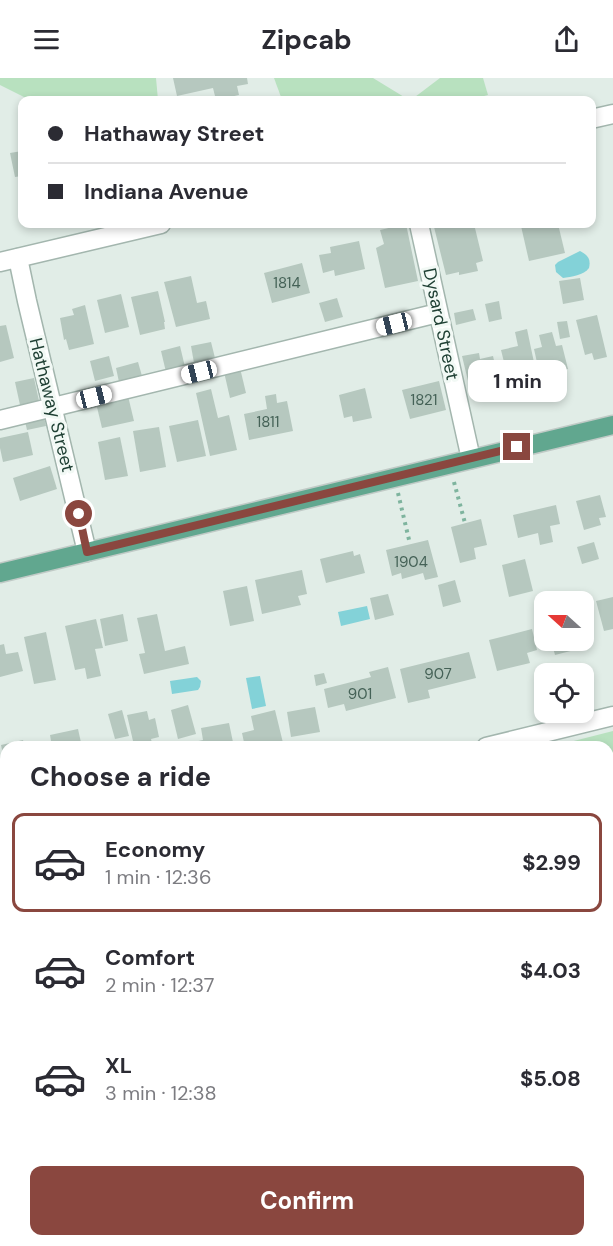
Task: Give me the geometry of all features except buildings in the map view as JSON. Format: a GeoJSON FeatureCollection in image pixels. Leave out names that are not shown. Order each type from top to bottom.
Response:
{"type":"FeatureCollection","features":[{"type":"Feature","properties":{"kind":"main road"},"geometry":{"type":"LineString","coordinates":[[0,573],[613,425]]}},
{"type":"Feature","properties":{"kind":"street"},"geometry":{"type":"LineString","coordinates":[[596,118],[613,114]]}},
{"type":"Feature","properties":{"kind":"street"},"geometry":{"type":"LineString","coordinates":[[0,262],[144,228]]}},
{"type":"Feature","properties":{"kind":"street","name":"Dysard Street"},"geometry":{"type":"LineString","coordinates":[[420,228],[471,459]]}},
{"type":"Feature","properties":{"kind":"street","name":"Hathaway Street"},"geometry":{"type":"LineString","coordinates":[[18,258],[87,552]]}},
{"type":"Feature","properties":{"kind":"street"},"geometry":{"type":"LineString","coordinates":[[0,420],[438,313]]}},
{"type":"Feature","properties":{"kind":"street"},"geometry":{"type":"LineString","coordinates":[[511,741],[613,716]]}},
{"type":"Feature","properties":{"kind":"path"},"geometry":{"type":"LineString","coordinates":[[459,502],[465,524]]}},
{"type":"Feature","properties":{"kind":"path"},"geometry":{"type":"LineString","coordinates":[[403,516],[410,544]]}},
{"type":"Feature","properties":{"kind":"green space"},"geometry":{"type":"Polygon","coordinates":[[[0,78],[156,78],[158,96],[22,96],[0,85],[0,78]]]}},
{"type":"Feature","properties":{"kind":"green space"},"geometry":{"type":"Polygon","coordinates":[[[274,78],[373,78],[402,96],[281,96],[274,78]]]}},
{"type":"Feature","properties":{"kind":"green space"},"geometry":{"type":"Polygon","coordinates":[[[440,78],[483,78],[488,95],[484,96],[416,96],[440,78]]]}},
{"type":"Feature","properties":{"kind":"green space"},"geometry":{"type":"Polygon","coordinates":[[[613,731],[613,741],[574,741],[613,731]]]}},
{"type":"Feature","properties":{"kind":"water"},"geometry":{"type":"Polygon","coordinates":[[[580,251],[588,258],[589,268],[581,274],[563,278],[556,272],[555,265],[580,251]]]}},
{"type":"Feature","properties":{"kind":"water"},"geometry":{"type":"Polygon","coordinates":[[[367,606],[370,619],[341,626],[338,612],[367,606]]]}},
{"type":"Feature","properties":{"kind":"water"},"geometry":{"type":"Polygon","coordinates":[[[260,676],[266,706],[252,709],[246,678],[260,676]]]}},
{"type":"Feature","properties":{"kind":"water"},"geometry":{"type":"Polygon","coordinates":[[[197,677],[201,681],[198,690],[172,694],[170,681],[197,677]]]}},
{"type":"Feature","properties":{"kind":"route"},"geometry":{"type":"LineString","coordinates":[[79,514],[87,552],[517,447]]}}]}
